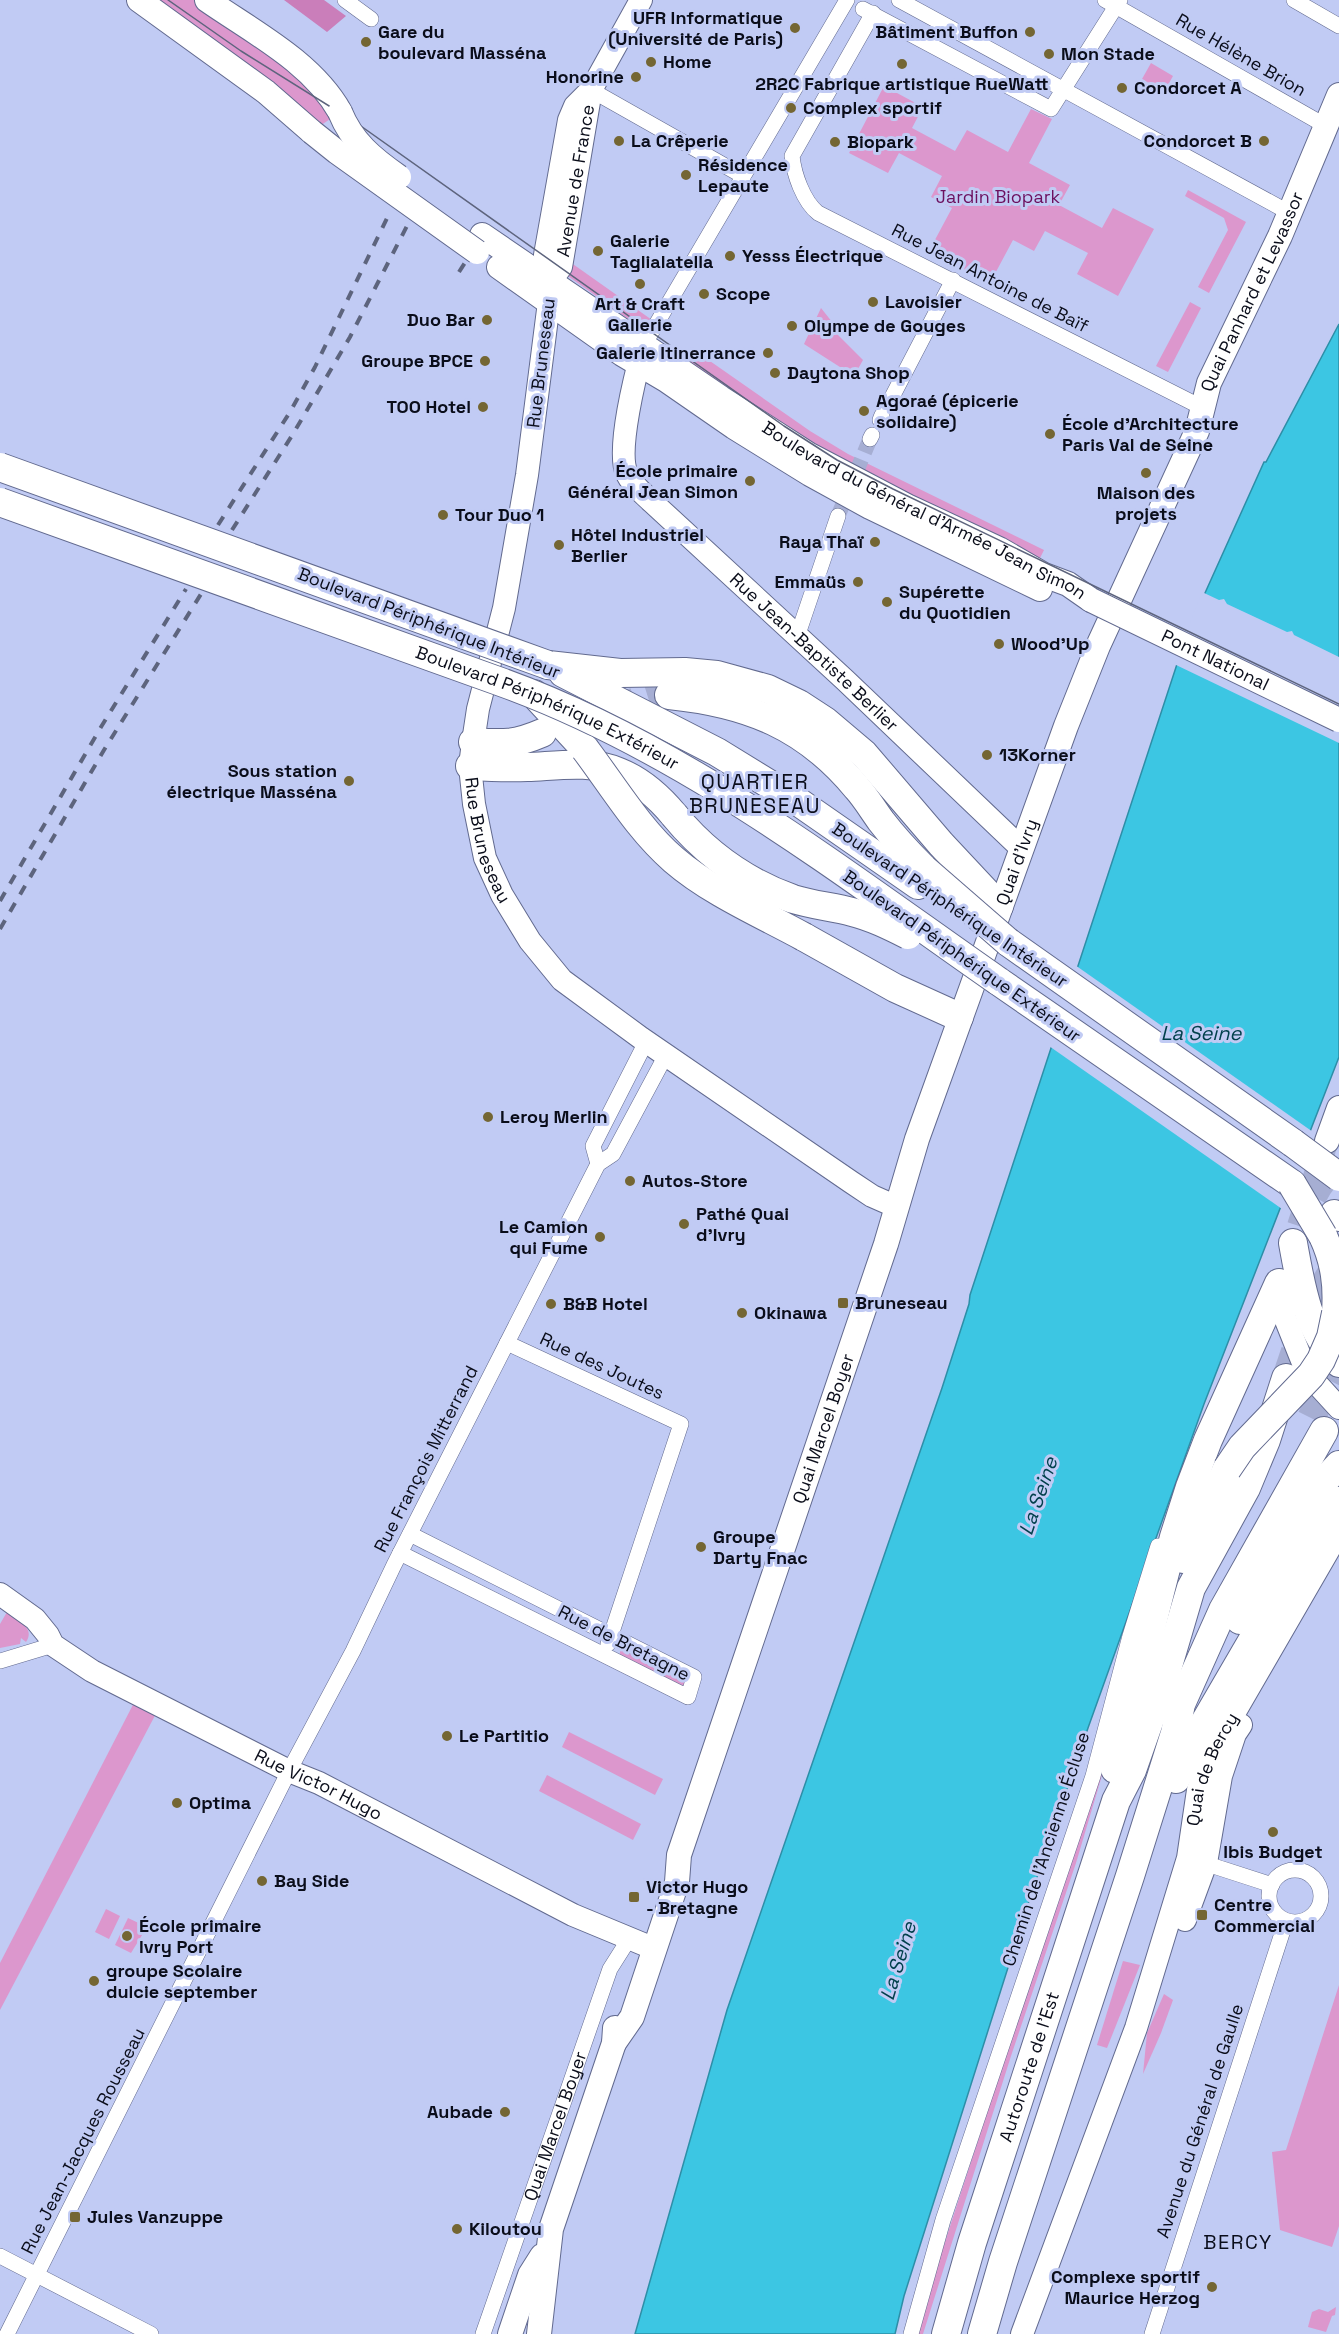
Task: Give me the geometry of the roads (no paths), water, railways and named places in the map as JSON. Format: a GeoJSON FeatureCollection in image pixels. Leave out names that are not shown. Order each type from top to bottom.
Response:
{"type":"FeatureCollection","features":[{"type":"Feature","properties":{"kind":"highway","name":"Boulevard Périphérique Intérieur"},"geometry":{"type":"LineString","coordinates":[[0,466],[548,665],[717,752],[921,877],[1008,942],[1339,1177]]}},
{"type":"Feature","properties":{"kind":"highway","name":"Boulevard Périphérique Extérieur"},"geometry":{"type":"LineString","coordinates":[[0,502],[534,694],[594,722],[693,774],[842,871],[1293,1185],[1323,1237]]}},
{"type":"Feature","properties":{"kind":"highway"},"geometry":{"type":"LineString","coordinates":[[548,665],[620,673],[685,672],[717,675],[768,689],[799,704],[825,721],[864,754],[941,844],[999,906]]}},
{"type":"Feature","properties":{"kind":"highway"},"geometry":{"type":"LineString","coordinates":[[534,694],[585,749],[638,819],[674,860],[699,878],[804,938],[895,988],[959,1017]]}},
{"type":"Feature","properties":{"kind":"highway"},"geometry":{"type":"LineString","coordinates":[[669,695],[718,702],[747,710],[780,723],[803,736],[828,756],[843,773],[882,822],[921,877]]}},
{"type":"Feature","properties":{"kind":"highway"},"geometry":{"type":"LineString","coordinates":[[472,754],[503,744],[520,742],[542,733]]}},
{"type":"Feature","properties":{"kind":"highway"},"geometry":{"type":"LineString","coordinates":[[472,754],[606,768],[619,772],[657,795],[692,837],[711,855],[765,887],[794,899],[872,918],[998,981]]}},
{"type":"Feature","properties":{"kind":"highway"},"geometry":{"type":"LineString","coordinates":[[1293,1143],[1333,1149]]}},
{"type":"Feature","properties":{"kind":"highway"},"geometry":{"type":"LineString","coordinates":[[1149,1635],[1208,1504],[1227,1469],[1242,1447],[1311,1375],[1321,1360],[1331,1337],[1338,1290],[1323,1237]]}},
{"type":"Feature","properties":{"kind":"highway"},"geometry":{"type":"LineString","coordinates":[[1323,1237],[1305,1305],[1318,1332],[1339,1363]]}},
{"type":"Feature","properties":{"kind":"highway"},"geometry":{"type":"LineString","coordinates":[[1116,1801],[1115,1767],[1174,1537],[1208,1440],[1279,1283]]}},
{"type":"Feature","properties":{"kind":"highway"},"geometry":{"type":"LineString","coordinates":[[1116,1801],[1132,1770],[1165,1676],[1191,1588],[1246,1488],[1266,1440],[1286,1378]]}},
{"type":"Feature","properties":{"kind":"highway"},"geometry":{"type":"LineString","coordinates":[[1165,1676],[1325,1419]]}},
{"type":"Feature","properties":{"kind":"highway"},"geometry":{"type":"LineString","coordinates":[[1130,1876],[1175,1733],[1181,1704],[1190,1681],[1224,1610],[1325,1419]]}},
{"type":"Feature","properties":{"kind":"highway"},"geometry":{"type":"LineString","coordinates":[[1175,1733],[1305,1512],[1325,1480],[1339,1464]]}},
{"type":"Feature","properties":{"kind":"highway"},"geometry":{"type":"LineString","coordinates":[[1130,1876],[1188,1751],[1328,1530],[1339,1501]]}},
{"type":"Feature","properties":{"kind":"highway","name":"Autoroute de l’Est"},"geometry":{"type":"LineString","coordinates":[[946,2334],[972,2243],[1116,1801]]}},
{"type":"Feature","properties":{"kind":"highway","name":"Autoroute de l’Est"},"geometry":{"type":"LineString","coordinates":[[982,2334],[1003,2262],[1130,1876]]}},
{"type":"Feature","properties":{"kind":"main road","name":"Boulevard du Général d'Armée Jean Simon"},"geometry":{"type":"LineString","coordinates":[[140,0],[266,92],[337,152],[480,244],[641,355],[721,398],[808,454],[907,506],[999,549],[1044,575],[1064,590],[1091,600]]}},
{"type":"Feature","properties":{"kind":"main road","name":"Boulevard du Général d'Armée Jean Simon"},"geometry":{"type":"LineString","coordinates":[[207,0],[315,78],[332,98],[347,130],[375,159],[480,244]]}},
{"type":"Feature","properties":{"kind":"main road","name":"Avenue de France"},"geometry":{"type":"LineString","coordinates":[[549,292],[545,255],[569,120],[575,106],[591,90],[641,0]]}},
{"type":"Feature","properties":{"kind":"main road","name":"Quai Panhard et Levassor"},"geometry":{"type":"LineString","coordinates":[[1140,558],[1197,431],[1201,407],[1209,383],[1290,213],[1339,94]]}},
{"type":"Feature","properties":{"kind":"main road","name":"Rue Bruneseau"},"geometry":{"type":"LineString","coordinates":[[549,292],[527,475],[504,608],[478,709],[472,754],[474,804],[485,858],[502,895],[530,941],[562,980],[641,1050],[798,1145],[872,1196],[897,1207]]}},
{"type":"Feature","properties":{"kind":"main road","name":"Rue Jean-Baptiste Berlier"},"geometry":{"type":"LineString","coordinates":[[641,355],[624,446],[627,475],[652,502],[845,680],[1021,848]]}},
{"type":"Feature","properties":{"kind":"main road","name":"Quai d'Ivry"},"geometry":{"type":"LineString","coordinates":[[897,1207],[917,1139],[999,906],[1091,662],[1140,558]]}},
{"type":"Feature","properties":{"kind":"main road","name":"Pont National"},"geometry":{"type":"LineString","coordinates":[[1091,600],[1339,720]]}},
{"type":"Feature","properties":{"kind":"main road"},"geometry":{"type":"LineString","coordinates":[[1333,1149],[1339,1108]]}},
{"type":"Feature","properties":{"kind":"main road","name":"Quai Marcel Boyer"},"geometry":{"type":"LineString","coordinates":[[549,2244],[551,2229],[614,2043],[632,2017],[643,1944],[677,1882],[679,1855],[897,1207]]}},
{"type":"Feature","properties":{"kind":"main road"},"geometry":{"type":"LineString","coordinates":[[1323,1237],[1279,1283],[1285,1318],[1325,1419]]}},
{"type":"Feature","properties":{"kind":"main road","name":"Quai de Bercy"},"geometry":{"type":"LineString","coordinates":[[1197,1860],[1198,1790],[1214,1748],[1328,1530]]}},
{"type":"Feature","properties":{"kind":"main road","name":"Quai de Bercy"},"geometry":{"type":"LineString","coordinates":[[1022,2334],[1136,2028],[1174,1950],[1197,1860],[1235,1734],[1339,1558]]}},
{"type":"Feature","properties":{"kind":"main road","name":"Rue Victor Hugo"},"geometry":{"type":"LineString","coordinates":[[0,1594],[35,1619],[48,1635],[53,1646],[92,1671],[288,1771],[319,1783],[596,1925],[643,1944]]}},
{"type":"Feature","properties":{"kind":"main road"},"geometry":{"type":"LineString","coordinates":[[510,2334],[530,2275],[549,2244]]}},
{"type":"Feature","properties":{"kind":"main road"},"geometry":{"type":"LineString","coordinates":[[538,2334],[549,2244]]}},
{"type":"Feature","properties":{"kind":"street"},"geometry":{"type":"LineString","coordinates":[[345,0],[371,19]]}},
{"type":"Feature","properties":{"kind":"street"},"geometry":{"type":"LineString","coordinates":[[641,355],[847,0]]}},
{"type":"Feature","properties":{"kind":"street"},"geometry":{"type":"LineString","coordinates":[[899,0],[1290,213]]}},
{"type":"Feature","properties":{"kind":"street"},"geometry":{"type":"LineString","coordinates":[[1294,0],[1339,26]]}},
{"type":"Feature","properties":{"kind":"street"},"geometry":{"type":"LineString","coordinates":[[1062,89],[1113,2]]}},
{"type":"Feature","properties":{"kind":"street","name":"Rue Hélène Brion"},"geometry":{"type":"LineString","coordinates":[[1113,2],[1326,126]]}},
{"type":"Feature","properties":{"kind":"street","name":"Rue Jean Antoine de Baïf"},"geometry":{"type":"LineString","coordinates":[[1062,89],[1051,109],[868,11],[792,156],[794,166],[809,206],[818,213],[1201,407]]}},
{"type":"Feature","properties":{"kind":"street"},"geometry":{"type":"LineString","coordinates":[[591,90],[743,176]]}},
{"type":"Feature","properties":{"kind":"street"},"geometry":{"type":"LineString","coordinates":[[891,399],[953,280]]}},
{"type":"Feature","properties":{"kind":"street"},"geometry":{"type":"LineString","coordinates":[[797,637],[838,516]]}},
{"type":"Feature","properties":{"kind":"street","name":"Rue François Mitterrand"},"geometry":{"type":"LineString","coordinates":[[598,1164],[593,1146],[641,1050]]}},
{"type":"Feature","properties":{"kind":"street","name":"Rue François Mitterrand"},"geometry":{"type":"LineString","coordinates":[[288,1771],[353,1651],[400,1553],[598,1164],[613,1154],[661,1064]]}},
{"type":"Feature","properties":{"kind":"street"},"geometry":{"type":"LineString","coordinates":[[613,1104],[633,1115]]}},
{"type":"Feature","properties":{"kind":"street","name":"Rue des Joutes"},"geometry":{"type":"LineString","coordinates":[[507,1343],[681,1424],[611,1635]]}},
{"type":"Feature","properties":{"kind":"street","name":"Chemin de l'Ancienne Écluse"},"geometry":{"type":"LineString","coordinates":[[911,2334],[943,2220],[1093,1776],[1130,1636],[1180,1476],[1221,1377]]}},
{"type":"Feature","properties":{"kind":"street","name":"Rue de Bretagne"},"geometry":{"type":"LineString","coordinates":[[400,1553],[688,1697],[694,1677],[410,1534]]}},
{"type":"Feature","properties":{"kind":"street"},"geometry":{"type":"LineString","coordinates":[[603,1654],[611,1635]]}},
{"type":"Feature","properties":{"kind":"street"},"geometry":{"type":"LineString","coordinates":[[0,1662],[53,1646]]}},
{"type":"Feature","properties":{"kind":"street","name":"Rue Jean-Jacques Rousseau"},"geometry":{"type":"LineString","coordinates":[[7,2334],[288,1771]]}},
{"type":"Feature","properties":{"kind":"street"},"geometry":{"type":"LineString","coordinates":[[1197,1860],[1272,1885]]}},
{"type":"Feature","properties":{"kind":"street"},"geometry":{"type":"LineString","coordinates":[[1292,1870],[1309,1875],[1319,1887],[1320,1900],[1313,1914],[1305,1920],[1286,1921],[1272,1908],[1269,1900],[1272,1885],[1281,1875],[1292,1870]]}},
{"type":"Feature","properties":{"kind":"street","name":"Avenue du Général de Gaulle"},"geometry":{"type":"LineString","coordinates":[[1152,2334],[1286,1921]]}},
{"type":"Feature","properties":{"kind":"street","name":"Quai Marcel Boyer"},"geometry":{"type":"LineString","coordinates":[[483,2334],[610,1969],[643,1944]]}},
{"type":"Feature","properties":{"kind":"street"},"geometry":{"type":"LineString","coordinates":[[0,2256],[152,2334]]}},
{"type":"Feature","properties":{"kind":"water","name":"La Seine"},"geometry":{"type":"Polygon","coordinates":[[[1339,324],[1339,1057],[1204,1404],[1088,1728],[1030,1898],[904,2296],[895,2334],[635,2334],[727,2010],[942,1388],[970,1295],[1180,655],[1205,593],[1264,462],[1339,324]]]}},
{"type":"Feature","properties":{"kind":"tunnel"},"geometry":{"type":"LineString","coordinates":[[838,516],[870,439]]}},
{"type":"Feature","properties":{"kind":"tunnel"},"geometry":{"type":"LineString","coordinates":[[608,710],[649,697],[669,695]]}},
{"type":"Feature","properties":{"kind":"tunnel"},"geometry":{"type":"LineString","coordinates":[[1299,1226],[1325,1146]]}},
{"type":"Feature","properties":{"kind":"tunnel"},"geometry":{"type":"LineString","coordinates":[[1299,1226],[1321,1188],[1339,1164]]}},
{"type":"Feature","properties":{"kind":"tunnel"},"geometry":{"type":"LineString","coordinates":[[1286,1378],[1314,1304],[1339,1262]]}},
{"type":"Feature","properties":{"kind":"tunnel"},"geometry":{"type":"LineString","coordinates":[[1311,1418],[1339,1363]]}},
{"type":"Feature","properties":{"kind":"tram line"},"geometry":{"type":"LineString","coordinates":[[168,0],[241,51],[358,124],[784,426],[837,460],[1339,704]]}},
{"type":"Feature","properties":{"kind":"railway"},"geometry":{"type":"LineString","coordinates":[[218,525],[290,412],[315,367],[391,210]]}},
{"type":"Feature","properties":{"kind":"railway"},"geometry":{"type":"LineString","coordinates":[[232,530],[293,434],[350,337],[409,222]]}},
{"type":"Feature","properties":{"kind":"railway"},"geometry":{"type":"LineString","coordinates":[[459,272],[466,261]]}},
{"type":"Feature","properties":{"kind":"railway"},"geometry":{"type":"LineString","coordinates":[[0,901],[101,727],[186,589]]}},
{"type":"Feature","properties":{"kind":"railway"},"geometry":{"type":"LineString","coordinates":[[0,929],[104,750],[201,594]]}},
{"type":"Feature","properties":{"kind":"place","name":"UFR Informatique (Université de Paris)"},"geometry":{"type":"Point","coordinates":[795,28]}},
{"type":"Feature","properties":{"kind":"place","name":"Bâtiment Buffon"},"geometry":{"type":"Point","coordinates":[1030,32]}},
{"type":"Feature","properties":{"kind":"place","name":"Gare du boulevard Masséna"},"geometry":{"type":"Point","coordinates":[366,42]}},
{"type":"Feature","properties":{"kind":"place","name":"Mon Stade"},"geometry":{"type":"Point","coordinates":[1049,54]}},
{"type":"Feature","properties":{"kind":"place","name":"Home"},"geometry":{"type":"Point","coordinates":[651,62]}},
{"type":"Feature","properties":{"kind":"place","name":"2R2C Fabrique artistique RueWatt"},"geometry":{"type":"Point","coordinates":[902,64]}},
{"type":"Feature","properties":{"kind":"place","name":"Honorine"},"geometry":{"type":"Point","coordinates":[636,77]}},
{"type":"Feature","properties":{"kind":"place","name":"Condorcet A"},"geometry":{"type":"Point","coordinates":[1122,88]}},
{"type":"Feature","properties":{"kind":"place","name":"Complex sportif"},"geometry":{"type":"Point","coordinates":[791,108]}},
{"type":"Feature","properties":{"kind":"place","name":"La Crêperie"},"geometry":{"type":"Point","coordinates":[619,141]}},
{"type":"Feature","properties":{"kind":"place","name":"Condorcet B"},"geometry":{"type":"Point","coordinates":[1264,141]}},
{"type":"Feature","properties":{"kind":"place","name":"Biopark"},"geometry":{"type":"Point","coordinates":[835,142]}},
{"type":"Feature","properties":{"kind":"place","name":"Résidence Lepaute"},"geometry":{"type":"Point","coordinates":[686,175]}},
{"type":"Feature","properties":{"kind":"place","name":"Galerie Taglialatella"},"geometry":{"type":"Point","coordinates":[598,251]}},
{"type":"Feature","properties":{"kind":"place","name":"Yesss Électrique"},"geometry":{"type":"Point","coordinates":[730,256]}},
{"type":"Feature","properties":{"kind":"place","name":"Art & Craft Gallerie"},"geometry":{"type":"Point","coordinates":[640,284]}},
{"type":"Feature","properties":{"kind":"place","name":"Scope"},"geometry":{"type":"Point","coordinates":[704,294]}},
{"type":"Feature","properties":{"kind":"place","name":"Lavoisier"},"geometry":{"type":"Point","coordinates":[873,302]}},
{"type":"Feature","properties":{"kind":"place","name":"Duo Bar"},"geometry":{"type":"Point","coordinates":[487,320]}},
{"type":"Feature","properties":{"kind":"place","name":"Olympe de Gouges"},"geometry":{"type":"Point","coordinates":[792,326]}},
{"type":"Feature","properties":{"kind":"place","name":"Galerie Itinerrance"},"geometry":{"type":"Point","coordinates":[768,353]}},
{"type":"Feature","properties":{"kind":"place","name":"Groupe BPCE"},"geometry":{"type":"Point","coordinates":[485,361]}},
{"type":"Feature","properties":{"kind":"place","name":"Daytona Shop"},"geometry":{"type":"Point","coordinates":[775,373]}},
{"type":"Feature","properties":{"kind":"place","name":"TOO Hotel"},"geometry":{"type":"Point","coordinates":[483,407]}},
{"type":"Feature","properties":{"kind":"place","name":"Agoraé (épicerie solidaire)"},"geometry":{"type":"Point","coordinates":[864,411]}},
{"type":"Feature","properties":{"kind":"place","name":"École d'Architecture Paris Val de Seine"},"geometry":{"type":"Point","coordinates":[1050,434]}},
{"type":"Feature","properties":{"kind":"place","name":"Maison des projets"},"geometry":{"type":"Point","coordinates":[1146,473]}},
{"type":"Feature","properties":{"kind":"place","name":"École primaire Général Jean Simon"},"geometry":{"type":"Point","coordinates":[750,481]}},
{"type":"Feature","properties":{"kind":"place","name":"Tour Duo 1"},"geometry":{"type":"Point","coordinates":[443,515]}},
{"type":"Feature","properties":{"kind":"place","name":"Raya Thaï"},"geometry":{"type":"Point","coordinates":[875,542]}},
{"type":"Feature","properties":{"kind":"place","name":"Hôtel Industriel Berlier"},"geometry":{"type":"Point","coordinates":[559,545]}},
{"type":"Feature","properties":{"kind":"place","name":"Emmaüs"},"geometry":{"type":"Point","coordinates":[858,582]}},
{"type":"Feature","properties":{"kind":"place","name":"Supérette du Quotidien"},"geometry":{"type":"Point","coordinates":[887,602]}},
{"type":"Feature","properties":{"kind":"place","name":"Wood'Up"},"geometry":{"type":"Point","coordinates":[999,644]}},
{"type":"Feature","properties":{"kind":"place","name":"13Korner"},"geometry":{"type":"Point","coordinates":[987,755]}},
{"type":"Feature","properties":{"kind":"place","name":"Sous station électrique Masséna"},"geometry":{"type":"Point","coordinates":[349,781]}},
{"type":"Feature","properties":{"kind":"place","name":"Leroy Merlin"},"geometry":{"type":"Point","coordinates":[488,1117]}},
{"type":"Feature","properties":{"kind":"place","name":"Autos-Store"},"geometry":{"type":"Point","coordinates":[630,1181]}},
{"type":"Feature","properties":{"kind":"place","name":"Pathé Quai d'Ivry"},"geometry":{"type":"Point","coordinates":[684,1224]}},
{"type":"Feature","properties":{"kind":"place","name":"Le Camion qui Fume"},"geometry":{"type":"Point","coordinates":[600,1237]}},
{"type":"Feature","properties":{"kind":"place","name":"Bruneseau"},"geometry":{"type":"Point","coordinates":[843,1303]}},
{"type":"Feature","properties":{"kind":"place","name":"B&B Hotel"},"geometry":{"type":"Point","coordinates":[551,1304]}},
{"type":"Feature","properties":{"kind":"place","name":"Okinawa"},"geometry":{"type":"Point","coordinates":[742,1313]}},
{"type":"Feature","properties":{"kind":"place","name":"Groupe Darty Fnac"},"geometry":{"type":"Point","coordinates":[701,1547]}},
{"type":"Feature","properties":{"kind":"place","name":"Le Partitio"},"geometry":{"type":"Point","coordinates":[447,1736]}},
{"type":"Feature","properties":{"kind":"place","name":"Optima"},"geometry":{"type":"Point","coordinates":[177,1803]}},
{"type":"Feature","properties":{"kind":"place","name":"Ibis Budget"},"geometry":{"type":"Point","coordinates":[1273,1832]}},
{"type":"Feature","properties":{"kind":"place","name":"Bay Side"},"geometry":{"type":"Point","coordinates":[262,1881]}},
{"type":"Feature","properties":{"kind":"place","name":"Victor Hugo - Bretagne"},"geometry":{"type":"Point","coordinates":[634,1897]}},
{"type":"Feature","properties":{"kind":"place","name":"Centre Commercial"},"geometry":{"type":"Point","coordinates":[1202,1915]}},
{"type":"Feature","properties":{"kind":"place","name":"École primaire Ivry Port"},"geometry":{"type":"Point","coordinates":[127,1936]}},
{"type":"Feature","properties":{"kind":"place","name":"groupe Scolaire dulcie september"},"geometry":{"type":"Point","coordinates":[94,1981]}},
{"type":"Feature","properties":{"kind":"place","name":"Aubade"},"geometry":{"type":"Point","coordinates":[505,2112]}},
{"type":"Feature","properties":{"kind":"place","name":"Jules Vanzuppe"},"geometry":{"type":"Point","coordinates":[75,2217]}},
{"type":"Feature","properties":{"kind":"place","name":"Kiloutou"},"geometry":{"type":"Point","coordinates":[457,2229]}},
{"type":"Feature","properties":{"kind":"place","name":"Complexe sportif Maurice Herzog"},"geometry":{"type":"Point","coordinates":[1212,2287]}},
{"type":"Feature","properties":{"kind":"district","name":"QUARTIER BRUNESEAU"},"geometry":{"type":"Point","coordinates":[755,794]}},
{"type":"Feature","properties":{"kind":"district","name":"BERCY"},"geometry":{"type":"Point","coordinates":[1238,2242]}},
{"type":"Feature","properties":{"kind":"park label","name":"Jardin Biopark"},"geometry":{"type":"Point","coordinates":[998,197]}}]}
